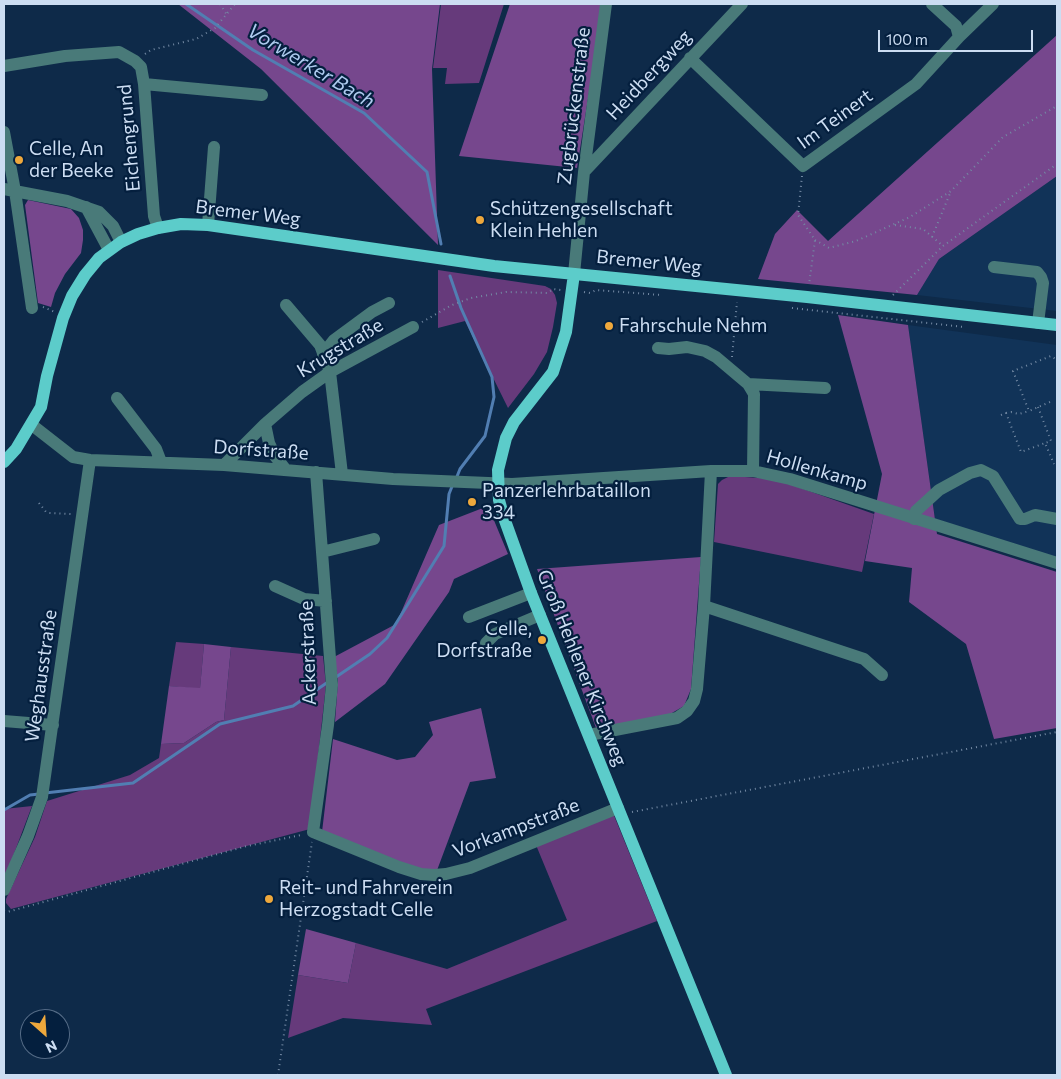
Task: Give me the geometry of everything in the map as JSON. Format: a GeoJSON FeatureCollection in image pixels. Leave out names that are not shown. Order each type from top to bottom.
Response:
{"type":"FeatureCollection","features":[{"type":"Feature","properties":{"kind":"main road","name":"Bremer Weg"},"geometry":{"type":"LineString","coordinates":[[4,462],[16,449],[41,407],[47,376],[64,316],[72,296],[85,275],[99,258],[122,242],[138,234],[181,224],[208,225],[435,258],[574,274],[808,296],[1057,325]]}},
{"type":"Feature","properties":{"kind":"main road","name":"Groß Hehlener Kirchweg"},"geometry":{"type":"LineString","coordinates":[[574,274],[569,319],[561,352],[553,372],[514,422],[501,454],[498,484],[503,516],[531,593],[726,1075]]}},
{"type":"Feature","properties":{"kind":"street","name":"Zugbrückenstraße"},"geometry":{"type":"LineString","coordinates":[[574,274],[584,172],[606,4]]}},
{"type":"Feature","properties":{"kind":"street","name":"Heidbergweg"},"geometry":{"type":"LineString","coordinates":[[584,172],[742,4]]}},
{"type":"Feature","properties":{"kind":"street"},"geometry":{"type":"LineString","coordinates":[[932,4],[956,26],[959,37]]}},
{"type":"Feature","properties":{"kind":"street","name":"Im Teinert"},"geometry":{"type":"LineString","coordinates":[[690,58],[803,166],[916,84],[959,37],[993,4]]}},
{"type":"Feature","properties":{"kind":"street","name":"Eichengrund"},"geometry":{"type":"LineString","coordinates":[[4,66],[65,56],[119,52],[135,61],[141,67],[144,84],[154,216],[158,228]]}},
{"type":"Feature","properties":{"kind":"street"},"geometry":{"type":"LineString","coordinates":[[144,84],[262,95]]}},
{"type":"Feature","properties":{"kind":"street"},"geometry":{"type":"LineString","coordinates":[[4,132],[9,190],[32,305]]}},
{"type":"Feature","properties":{"kind":"street"},"geometry":{"type":"LineString","coordinates":[[208,225],[214,147]]}},
{"type":"Feature","properties":{"kind":"street"},"geometry":{"type":"LineString","coordinates":[[9,190],[67,201],[99,212],[113,226],[122,242]]}},
{"type":"Feature","properties":{"kind":"street"},"geometry":{"type":"LineString","coordinates":[[86,207],[109,250]]}},
{"type":"Feature","properties":{"kind":"street"},"geometry":{"type":"LineString","coordinates":[[994,266],[1037,272],[1041,277],[1043,284],[1038,323]]}},
{"type":"Feature","properties":{"kind":"street"},"geometry":{"type":"LineString","coordinates":[[323,354],[334,340],[372,312],[390,303]]}},
{"type":"Feature","properties":{"kind":"street"},"geometry":{"type":"LineString","coordinates":[[286,305],[320,345],[330,372],[342,474]]}},
{"type":"Feature","properties":{"kind":"street","name":"Krugstraße"},"geometry":{"type":"LineString","coordinates":[[224,465],[265,424],[302,392],[330,372],[413,327]]}},
{"type":"Feature","properties":{"kind":"street"},"geometry":{"type":"LineString","coordinates":[[658,348],[696,348],[716,357],[748,384],[754,394],[753,471]]}},
{"type":"Feature","properties":{"kind":"street"},"geometry":{"type":"LineString","coordinates":[[748,384],[825,388]]}},
{"type":"Feature","properties":{"kind":"street"},"geometry":{"type":"LineString","coordinates":[[118,398],[156,449],[161,462]]}},
{"type":"Feature","properties":{"kind":"street"},"geometry":{"type":"LineString","coordinates":[[265,424],[269,443],[275,456],[286,470]]}},
{"type":"Feature","properties":{"kind":"street","name":"Dorfstraße"},"geometry":{"type":"LineString","coordinates":[[32,425],[73,457],[90,460],[224,465],[498,484]]}},
{"type":"Feature","properties":{"kind":"street","name":"Weghausstraße"},"geometry":{"type":"LineString","coordinates":[[4,890],[28,836],[42,797],[46,778],[90,460]]}},
{"type":"Feature","properties":{"kind":"street"},"geometry":{"type":"LineString","coordinates":[[914,518],[916,512],[939,490],[970,472],[981,470],[993,476],[1020,518],[1025,519],[1035,515],[1057,519]]}},
{"type":"Feature","properties":{"kind":"street"},"geometry":{"type":"LineString","coordinates":[[589,735],[677,718],[687,712],[694,701],[697,689],[704,606],[711,471]]}},
{"type":"Feature","properties":{"kind":"street","name":"Hollenkamp"},"geometry":{"type":"LineString","coordinates":[[498,484],[711,471],[753,471],[790,479],[1057,563]]}},
{"type":"Feature","properties":{"kind":"street","name":"Ackerstraße"},"geometry":{"type":"LineString","coordinates":[[313,832],[332,685],[316,472]]}},
{"type":"Feature","properties":{"kind":"street"},"geometry":{"type":"LineString","coordinates":[[322,552],[374,539]]}},
{"type":"Feature","properties":{"kind":"street"},"geometry":{"type":"LineString","coordinates":[[276,586],[304,598],[326,601]]}},
{"type":"Feature","properties":{"kind":"street"},"geometry":{"type":"LineString","coordinates":[[469,617],[531,593]]}},
{"type":"Feature","properties":{"kind":"street"},"geometry":{"type":"LineString","coordinates":[[704,606],[864,658],[882,675]]}},
{"type":"Feature","properties":{"kind":"street"},"geometry":{"type":"LineString","coordinates":[[486,643],[494,634],[540,615]]}},
{"type":"Feature","properties":{"kind":"street"},"geometry":{"type":"LineString","coordinates":[[4,720],[54,725]]}},
{"type":"Feature","properties":{"kind":"street","name":"Vorkampstraße"},"geometry":{"type":"LineString","coordinates":[[313,832],[404,869],[434,875],[470,868],[618,808]]}},
{"type":"Feature","properties":{"kind":"path"},"geometry":{"type":"LineString","coordinates":[[220,4],[227,15]]}},
{"type":"Feature","properties":{"kind":"path"},"geometry":{"type":"LineString","coordinates":[[135,61],[151,50],[196,39],[215,28],[235,4]]}},
{"type":"Feature","properties":{"kind":"path"},"geometry":{"type":"LineString","coordinates":[[803,166],[798,215],[815,240],[829,248],[856,241],[910,217],[951,191],[1003,137],[1057,106]]}},
{"type":"Feature","properties":{"kind":"path"},"geometry":{"type":"LineString","coordinates":[[882,305],[944,246],[1057,164]]}},
{"type":"Feature","properties":{"kind":"path"},"geometry":{"type":"LineString","coordinates":[[932,236],[951,191]]}},
{"type":"Feature","properties":{"kind":"path"},"geometry":{"type":"LineString","coordinates":[[892,225],[923,229],[944,246]]}},
{"type":"Feature","properties":{"kind":"path"},"geometry":{"type":"LineString","coordinates":[[808,296],[815,240]]}},
{"type":"Feature","properties":{"kind":"path"},"geometry":{"type":"LineString","coordinates":[[413,327],[464,300],[506,292],[548,293],[553,290]]}},
{"type":"Feature","properties":{"kind":"path"},"geometry":{"type":"LineString","coordinates":[[590,292],[596,290],[668,296]]}},
{"type":"Feature","properties":{"kind":"path"},"geometry":{"type":"LineString","coordinates":[[731,370],[738,302]]}},
{"type":"Feature","properties":{"kind":"path"},"geometry":{"type":"LineString","coordinates":[[32,305],[64,316]]}},
{"type":"Feature","properties":{"kind":"path"},"geometry":{"type":"LineString","coordinates":[[786,307],[969,328]]}},
{"type":"Feature","properties":{"kind":"path"},"geometry":{"type":"LineString","coordinates":[[1029,411],[1013,371],[1050,356],[1057,360]]}},
{"type":"Feature","properties":{"kind":"path"},"geometry":{"type":"LineString","coordinates":[[1001,415],[1011,412],[1019,414],[1050,402]]}},
{"type":"Feature","properties":{"kind":"path"},"geometry":{"type":"LineString","coordinates":[[1006,413],[1022,452],[1052,441],[1038,407]]}},
{"type":"Feature","properties":{"kind":"path"},"geometry":{"type":"LineString","coordinates":[[1045,443],[1054,464]]}},
{"type":"Feature","properties":{"kind":"path"},"geometry":{"type":"LineString","coordinates":[[39,503],[46,512],[64,514]]}},
{"type":"Feature","properties":{"kind":"path"},"geometry":{"type":"LineString","coordinates":[[618,808],[631,812],[1057,732]]}},
{"type":"Feature","properties":{"kind":"path"},"geometry":{"type":"LineString","coordinates":[[4,911],[7,912],[247,846],[313,832],[278,1075]]}},
{"type":"Feature","properties":{"kind":"shaded area"},"geometry":{"type":"Polygon","coordinates":[[[178,4],[440,4],[432,69],[438,245],[261,69],[178,4]]]}},
{"type":"Feature","properties":{"kind":"shaded area"},"geometry":{"type":"Polygon","coordinates":[[[441,4],[504,4],[479,83],[445,84],[447,68],[433,68],[441,4]]]}},
{"type":"Feature","properties":{"kind":"shaded area"},"geometry":{"type":"Polygon","coordinates":[[[510,4],[603,4],[577,168],[459,156],[510,4]]]}},
{"type":"Feature","properties":{"kind":"shaded area"},"geometry":{"type":"Polygon","coordinates":[[[1057,35],[1057,176],[939,259],[917,295],[758,279],[775,234],[797,210],[828,241],[1057,35]]]}},
{"type":"Feature","properties":{"kind":"shaded area"},"geometry":{"type":"Polygon","coordinates":[[[1057,176],[1057,311],[917,295],[939,259],[1057,176]]]}},
{"type":"Feature","properties":{"kind":"shaded area"},"geometry":{"type":"Polygon","coordinates":[[[28,200],[71,209],[79,218],[83,230],[81,253],[65,274],[55,293],[51,307],[38,303],[25,205],[28,200]]]}},
{"type":"Feature","properties":{"kind":"shaded area"},"geometry":{"type":"Polygon","coordinates":[[[438,270],[545,286],[551,289],[555,295],[557,303],[547,352],[534,374],[508,408],[465,321],[438,328],[438,270]]]}},
{"type":"Feature","properties":{"kind":"shaded area"},"geometry":{"type":"Polygon","coordinates":[[[838,315],[908,325],[937,534],[1057,572],[1057,728],[994,739],[966,644],[909,602],[912,568],[865,561],[882,474],[838,315]]]}},
{"type":"Feature","properties":{"kind":"shaded area"},"geometry":{"type":"Polygon","coordinates":[[[908,325],[1057,345],[1057,558],[935,519],[908,325]]]}},
{"type":"Feature","properties":{"kind":"shaded area"},"geometry":{"type":"Polygon","coordinates":[[[730,476],[775,479],[874,514],[862,572],[714,542],[718,484],[730,476]]]}},
{"type":"Feature","properties":{"kind":"shaded area"},"geometry":{"type":"Polygon","coordinates":[[[488,506],[508,554],[454,579],[449,592],[385,684],[335,722],[338,681],[334,657],[396,624],[439,525],[488,506]]]}},
{"type":"Feature","properties":{"kind":"shaded area"},"geometry":{"type":"Polygon","coordinates":[[[701,557],[691,689],[684,706],[665,717],[596,728],[537,569],[701,557]]]}},
{"type":"Feature","properties":{"kind":"shaded area"},"geometry":{"type":"Polygon","coordinates":[[[176,642],[204,644],[200,689],[169,686],[176,642]]]}},
{"type":"Feature","properties":{"kind":"shaded area"},"geometry":{"type":"Polygon","coordinates":[[[204,644],[231,647],[224,720],[216,722],[184,743],[161,744],[169,686],[200,688],[204,644]]]}},
{"type":"Feature","properties":{"kind":"shaded area"},"geometry":{"type":"Polygon","coordinates":[[[231,647],[323,656],[326,685],[310,829],[11,909],[6,903],[6,899],[35,837],[47,801],[130,775],[159,758],[161,744],[184,743],[216,722],[224,720],[231,647]]]}},
{"type":"Feature","properties":{"kind":"shaded area"},"geometry":{"type":"Polygon","coordinates":[[[481,708],[496,778],[470,782],[436,873],[417,871],[322,832],[333,739],[397,760],[415,757],[433,735],[429,722],[481,708]]]}},
{"type":"Feature","properties":{"kind":"shaded area"},"geometry":{"type":"Polygon","coordinates":[[[32,806],[4,880],[4,809],[32,806]]]}},
{"type":"Feature","properties":{"kind":"shaded area"},"geometry":{"type":"Polygon","coordinates":[[[613,813],[657,921],[426,1009],[432,1025],[343,1018],[288,1038],[298,975],[348,983],[356,943],[447,969],[567,920],[536,845],[613,813]]]}},
{"type":"Feature","properties":{"kind":"shaded area"},"geometry":{"type":"Polygon","coordinates":[[[306,929],[356,943],[348,983],[298,975],[306,929]]]}},
{"type":"Feature","properties":{"kind":"waterway","name":"Vorwerker Bach"},"geometry":{"type":"LineString","coordinates":[[186,4],[253,50],[364,113],[427,172],[441,244]]}},
{"type":"Feature","properties":{"kind":"waterway","name":"Vorwerker Bach"},"geometry":{"type":"LineString","coordinates":[[450,276],[461,308],[492,377],[494,397],[485,436],[460,469],[456,479]]}},
{"type":"Feature","properties":{"kind":"waterway","name":"Vorwerker Bach"},"geometry":{"type":"LineString","coordinates":[[336,677],[370,654],[387,638],[444,546],[449,494],[453,484]]}},
{"type":"Feature","properties":{"kind":"waterway","name":"Vorwerker Bach"},"geometry":{"type":"LineString","coordinates":[[45,793],[133,783],[220,724],[293,706],[328,682]]}},
{"type":"Feature","properties":{"kind":"waterway","name":"Vorwerker Bach"},"geometry":{"type":"LineString","coordinates":[[4,810],[30,795],[39,794]]}},
{"type":"Feature","properties":{"kind":"place","name":"Celle, An der Beeke"},"geometry":{"type":"Point","coordinates":[19,160]}},
{"type":"Feature","properties":{"kind":"place","name":"Schützengesellschaft Klein Hehlen"},"geometry":{"type":"Point","coordinates":[480,220]}},
{"type":"Feature","properties":{"kind":"place","name":"Fahrschule Nehm"},"geometry":{"type":"Point","coordinates":[609,326]}},
{"type":"Feature","properties":{"kind":"place","name":"Panzerlehrbataillon 334"},"geometry":{"type":"Point","coordinates":[472,502]}},
{"type":"Feature","properties":{"kind":"place","name":"Celle, Dorfstraße"},"geometry":{"type":"Point","coordinates":[542,640]}},
{"type":"Feature","properties":{"kind":"place","name":"Reit- und Fahrverein Herzogstadt Celle"},"geometry":{"type":"Point","coordinates":[269,899]}}]}
